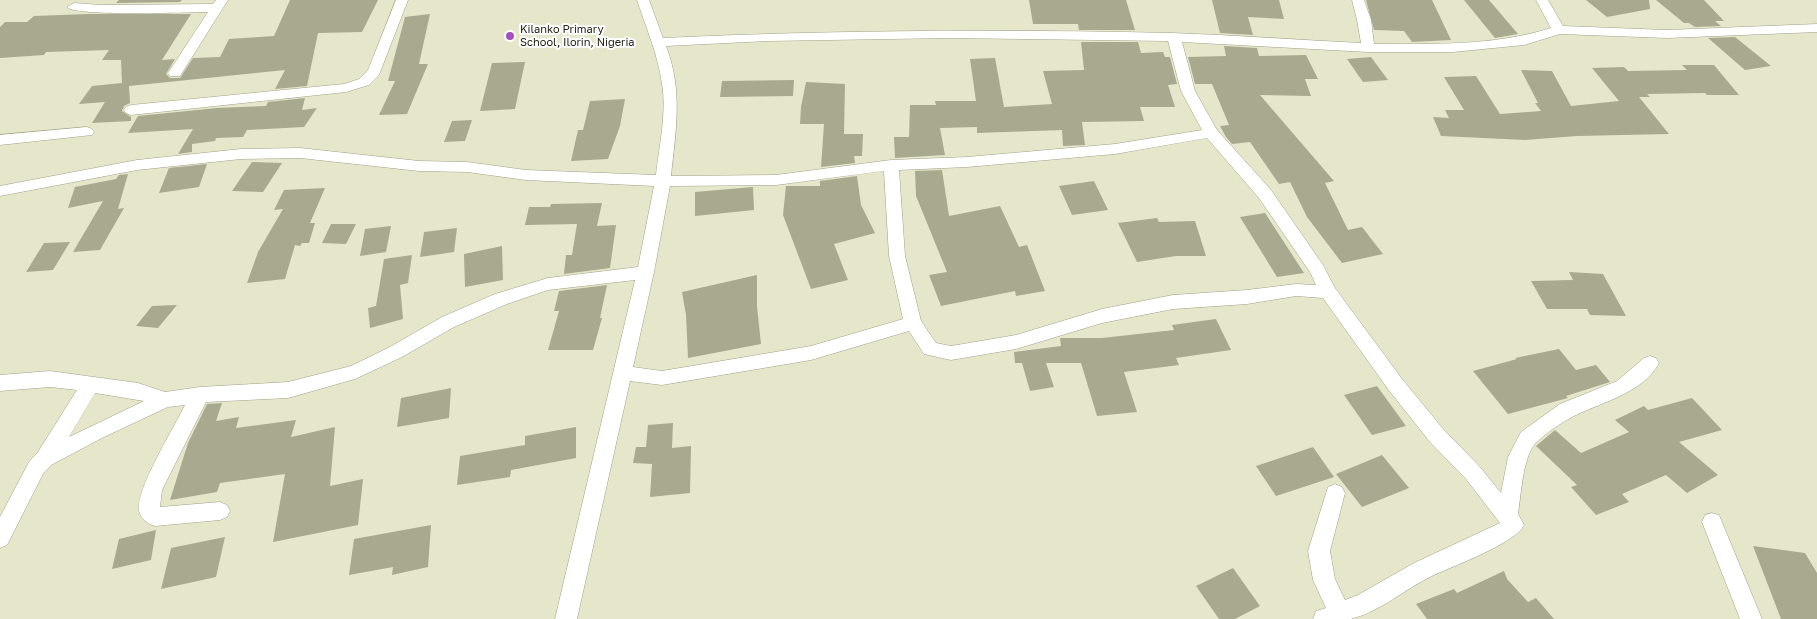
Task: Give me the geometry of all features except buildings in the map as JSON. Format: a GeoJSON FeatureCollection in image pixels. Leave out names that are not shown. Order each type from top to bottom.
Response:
{"type":"FeatureCollection","features":[{"type":"Feature","properties":{"kind":"street"},"geometry":{"type":"LineString","coordinates":[[131,110],[346,88],[364,82],[374,72],[402,0]]}},
{"type":"Feature","properties":{"kind":"street"},"geometry":{"type":"LineString","coordinates":[[566,619],[646,272],[663,181],[669,128],[670,86],[666,64],[643,0]]}},
{"type":"Feature","properties":{"kind":"street"},"geometry":{"type":"LineString","coordinates":[[1358,0],[1364,20],[1368,48]]}},
{"type":"Feature","properties":{"kind":"street"},"geometry":{"type":"LineString","coordinates":[[1542,0],[1559,30]]}},
{"type":"Feature","properties":{"kind":"street"},"geometry":{"type":"LineString","coordinates":[[74,7],[101,9],[221,4]]}},
{"type":"Feature","properties":{"kind":"street"},"geometry":{"type":"LineString","coordinates":[[175,73],[221,4]]}},
{"type":"Feature","properties":{"kind":"street"},"geometry":{"type":"LineString","coordinates":[[657,42],[768,37],[951,34],[1174,37],[1368,48],[1489,46],[1524,41],[1559,30],[1667,34],[1817,28]]}},
{"type":"Feature","properties":{"kind":"street"},"geometry":{"type":"LineString","coordinates":[[1174,37],[1188,91],[1211,133],[1266,194],[1317,269],[1328,292],[1364,338],[1395,384],[1437,436],[1473,473],[1514,525],[1501,534],[1422,570],[1366,602],[1332,616],[1319,551],[1335,493]]}},
{"type":"Feature","properties":{"kind":"street"},"geometry":{"type":"LineString","coordinates":[[0,140],[87,132]]}},
{"type":"Feature","properties":{"kind":"street"},"geometry":{"type":"LineString","coordinates":[[0,191],[137,166],[241,154],[300,153],[419,166],[467,167],[526,175],[663,181],[776,180],[891,165],[967,162],[1115,149],[1211,133]]}},
{"type":"Feature","properties":{"kind":"street"},"geometry":{"type":"LineString","coordinates":[[891,165],[897,256],[913,323],[930,349],[951,353],[1016,342],[1102,316],[1174,302],[1296,290],[1328,292]]}},
{"type":"Feature","properties":{"kind":"street"},"geometry":{"type":"LineString","coordinates":[[46,458],[97,431],[165,400],[200,395],[288,390],[330,380],[355,372],[396,352],[448,322],[501,299],[548,284],[646,272]]}},
{"type":"Feature","properties":{"kind":"street"},"geometry":{"type":"LineString","coordinates":[[622,372],[662,378],[725,368],[811,353],[913,323]]}},
{"type":"Feature","properties":{"kind":"street"},"geometry":{"type":"LineString","coordinates":[[1507,515],[1518,457],[1528,438],[1567,410],[1624,386],[1650,363]]}},
{"type":"Feature","properties":{"kind":"street"},"geometry":{"type":"LineString","coordinates":[[0,383],[50,380],[90,384],[138,391],[165,400]]}},
{"type":"Feature","properties":{"kind":"street"},"geometry":{"type":"LineString","coordinates":[[0,538],[36,468],[46,458],[90,384]]}},
{"type":"Feature","properties":{"kind":"street"},"geometry":{"type":"LineString","coordinates":[[200,395],[152,489],[149,510],[155,517],[220,510]]}},
{"type":"Feature","properties":{"kind":"street"},"geometry":{"type":"LineString","coordinates":[[1712,522],[1751,619]]}},
{"type":"Feature","properties":{"kind":"place","name":"Kilanko Primary School, Ilorin, Nigeria"},"geometry":{"type":"Point","coordinates":[510,36]}}]}
